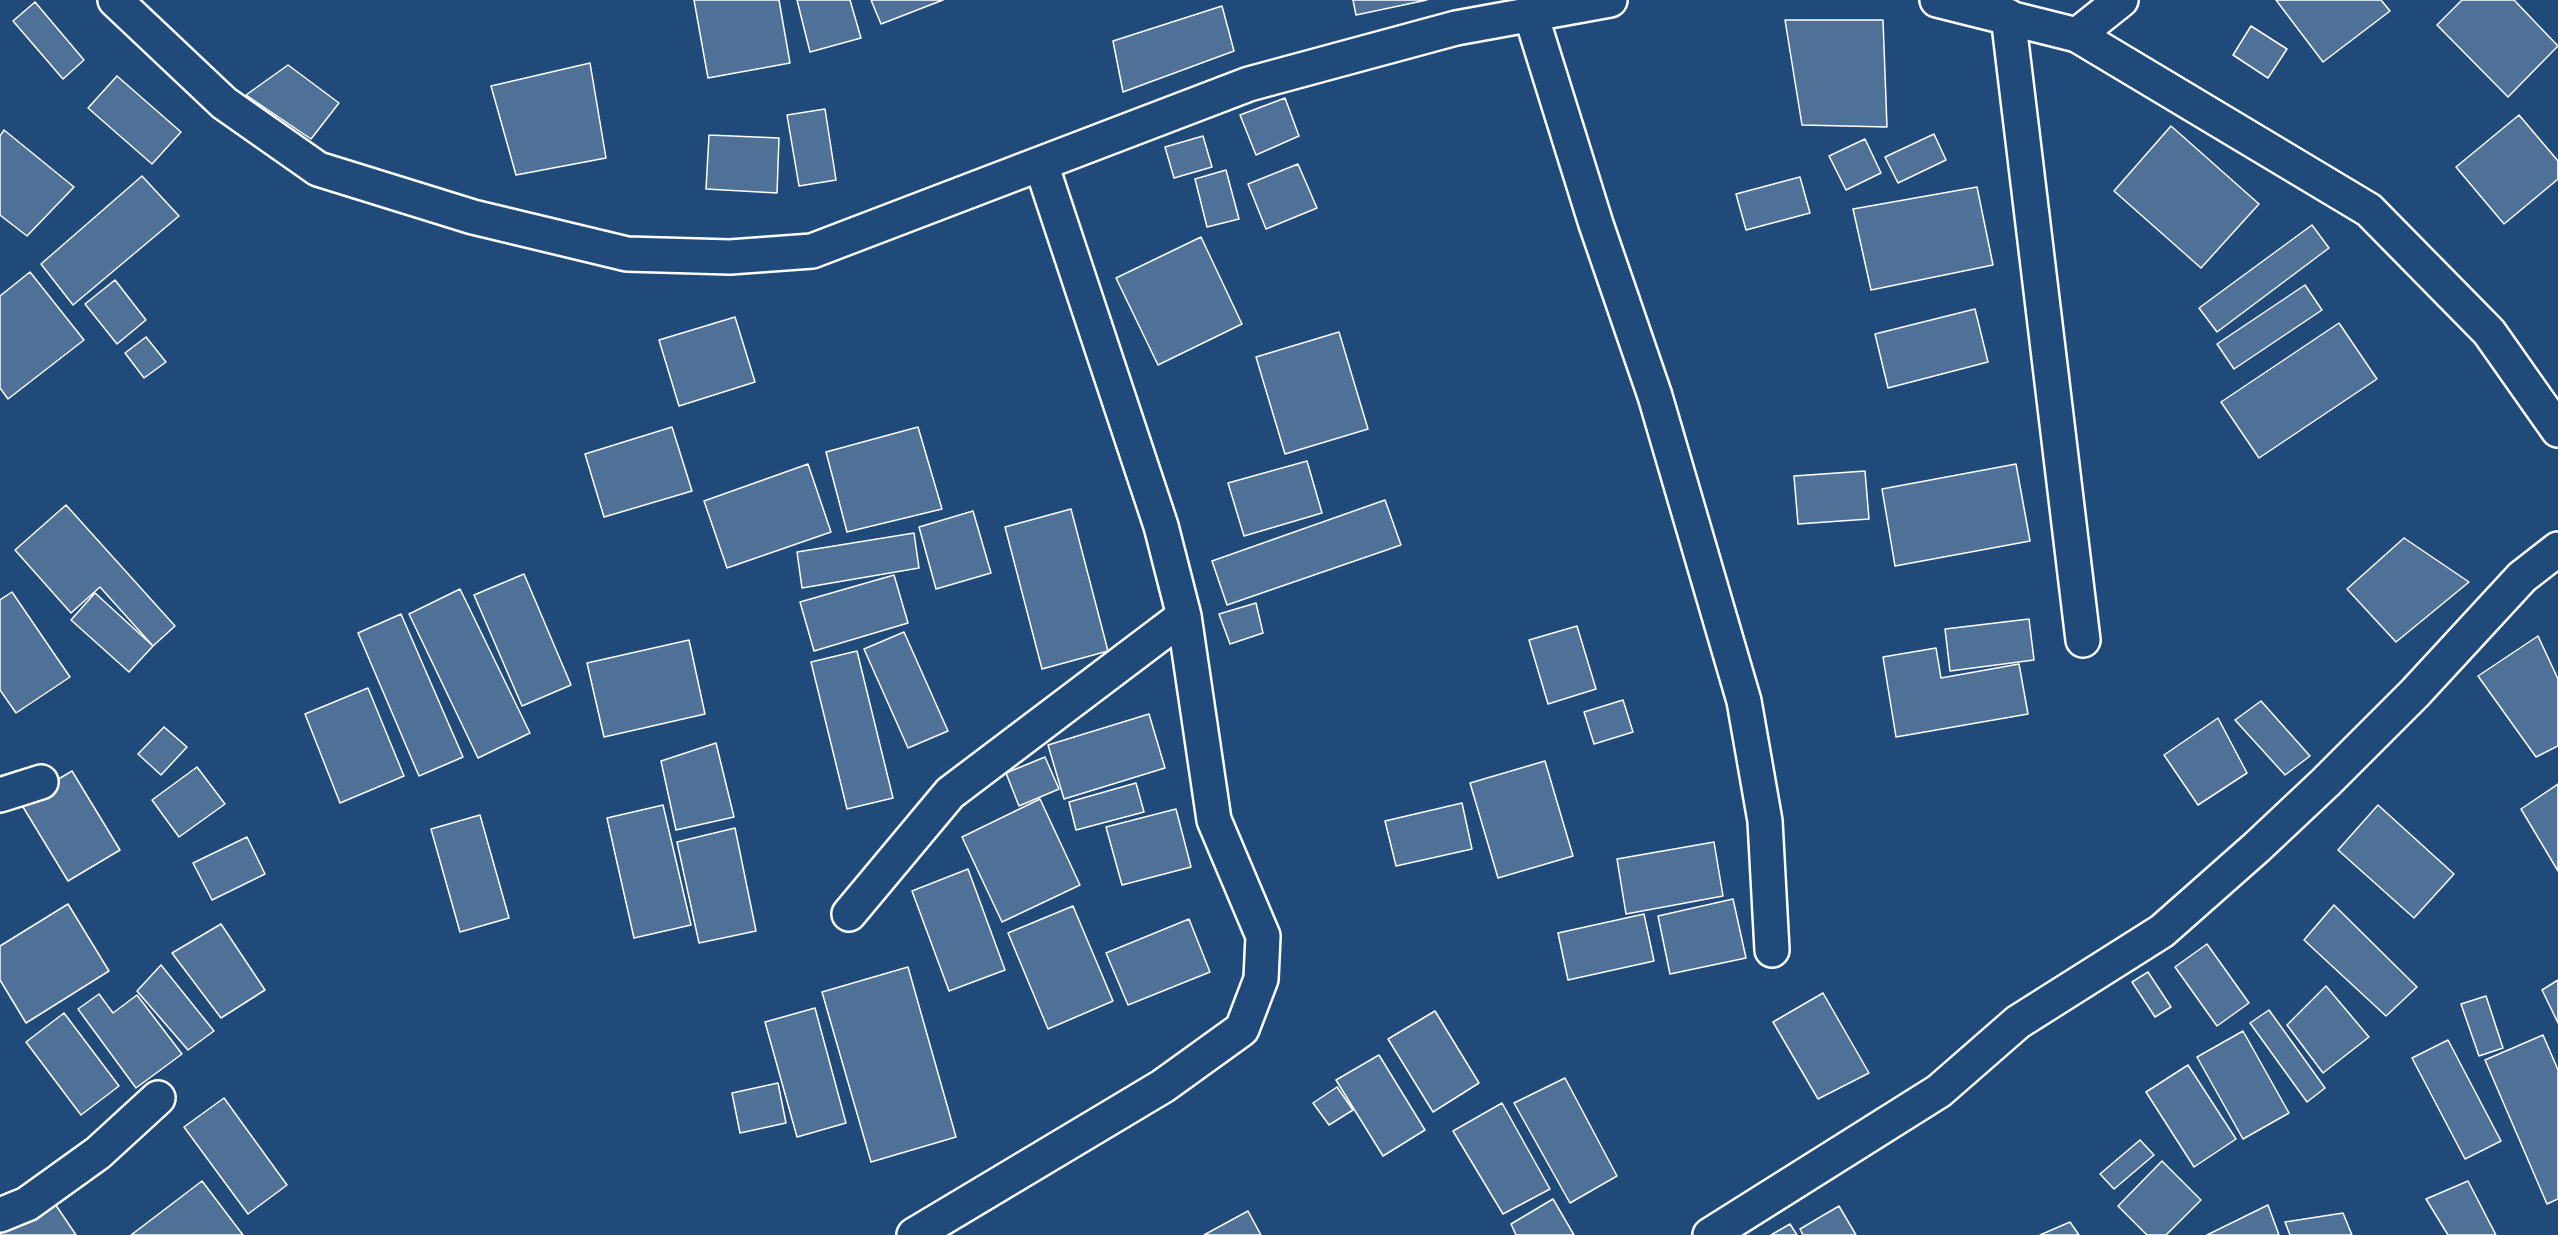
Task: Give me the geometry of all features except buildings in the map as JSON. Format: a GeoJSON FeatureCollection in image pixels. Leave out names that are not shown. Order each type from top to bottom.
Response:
{"type":"FeatureCollection","features":[{"type":"Feature","properties":{"kind":"street"},"geometry":{"type":"LineString","coordinates":[[115,0],[224,103],[318,170],[473,217],[627,254],[730,256],[812,250],[1249,84],[1511,11],[1610,0]]}},
{"type":"Feature","properties":{"kind":"street"},"geometry":{"type":"LineString","coordinates":[[1937,0],[2077,35],[2369,210],[2489,332],[2558,430]]}},
{"type":"Feature","properties":{"kind":"street"},"geometry":{"type":"LineString","coordinates":[[2077,35],[2121,0]]}},
{"type":"Feature","properties":{"kind":"street"},"geometry":{"type":"LineString","coordinates":[[1511,11],[1596,224],[1655,396],[1744,701],[1765,821],[1772,950]]}},
{"type":"Feature","properties":{"kind":"street"},"geometry":{"type":"LineString","coordinates":[[2008,16],[2084,640]]}},
{"type":"Feature","properties":{"kind":"street"},"geometry":{"type":"LineString","coordinates":[[914,1235],[1163,1086],[1242,1029],[1260,979],[1263,936],[1214,820],[1184,616],[1161,526],[1041,164]]}},
{"type":"Feature","properties":{"kind":"street"},"geometry":{"type":"LineString","coordinates":[[1710,1235],[1939,1091],[2018,1022],[2162,931],[2258,847],[2326,782],[2415,693],[2522,577],[2558,549]]}},
{"type":"Feature","properties":{"kind":"street"},"geometry":{"type":"LineString","coordinates":[[849,914],[950,793],[1184,616]]}},
{"type":"Feature","properties":{"kind":"street"},"geometry":{"type":"LineString","coordinates":[[0,795],[40,782]]}},
{"type":"Feature","properties":{"kind":"street"},"geometry":{"type":"LineString","coordinates":[[0,1215],[27,1204],[98,1153],[158,1098]]}}]}
